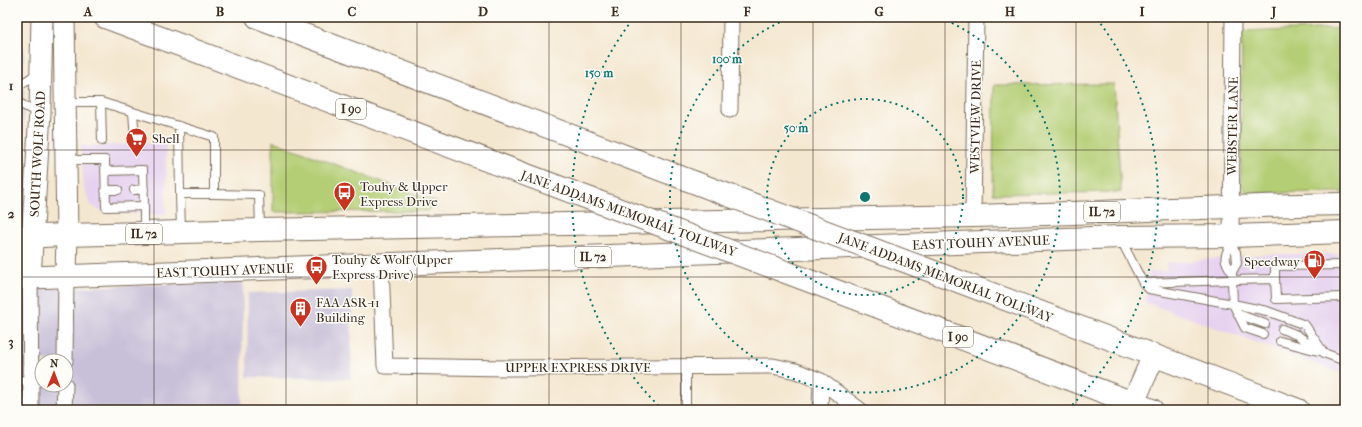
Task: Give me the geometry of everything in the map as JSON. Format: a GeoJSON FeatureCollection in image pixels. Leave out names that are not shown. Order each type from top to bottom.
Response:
{"type":"FeatureCollection","features":[{"type":"Feature","properties":{"kind":"main road","name":"SOUTH WOLF ROAD"},"geometry":{"type":"LineString","coordinates":[[24,277],[25,237],[40,117],[42,17]]}},
{"type":"Feature","properties":{"kind":"main road","name":"SOUTH WOLF ROAD"},"geometry":{"type":"LineString","coordinates":[[64,17],[67,235],[66,276]]}},
{"type":"Feature","properties":{"kind":"main road","name":"JANE ADDAMS MEMORIAL TOLLWAY"},"geometry":{"type":"LineString","coordinates":[[105,17],[1142,406]]}},
{"type":"Feature","properties":{"kind":"main road","name":"JANE ADDAMS MEMORIAL TOLLWAY"},"geometry":{"type":"LineString","coordinates":[[257,17],[1298,410]]}},
{"type":"Feature","properties":{"kind":"main road","name":"EAST TOUHY AVENUE"},"geometry":{"type":"LineString","coordinates":[[25,237],[260,230],[1064,214],[1231,206],[1345,204]]}},
{"type":"Feature","properties":{"kind":"main road","name":"EAST TOUHY AVENUE"},"geometry":{"type":"LineString","coordinates":[[24,277],[1120,237],[1231,240],[1345,232]]}},
{"type":"Feature","properties":{"kind":"main road"},"geometry":{"type":"LineString","coordinates":[[1142,406],[1154,355]]}},
{"type":"Feature","properties":{"kind":"street"},"geometry":{"type":"LineString","coordinates":[[730,110],[731,17]]}},
{"type":"Feature","properties":{"kind":"street","name":"WESTVIEW DRIVE"},"geometry":{"type":"LineString","coordinates":[[974,216],[976,17]]}},
{"type":"Feature","properties":{"kind":"street","name":"WEBSTER LANE"},"geometry":{"type":"LineString","coordinates":[[1231,240],[1233,17]]}},
{"type":"Feature","properties":{"kind":"street","name":"UPPER EXPRESS DRIVE"},"geometry":{"type":"LineString","coordinates":[[381,264],[385,366],[500,368],[773,366],[796,371],[821,381],[860,410]]}},
{"type":"Feature","properties":{"kind":"street","name":"SOUTH WOLF ROAD"},"geometry":{"type":"LineString","coordinates":[[65,353],[66,276]]}},
{"type":"Feature","properties":{"kind":"street","name":"SOUTH WOLF ROAD"},"geometry":{"type":"LineString","coordinates":[[24,277],[31,410]]}},
{"type":"Feature","properties":{"kind":"street"},"geometry":{"type":"LineString","coordinates":[[820,410],[821,381]]}},
{"type":"Feature","properties":{"kind":"street"},"geometry":{"type":"LineString","coordinates":[[64,410],[65,393]]}},
{"type":"Feature","properties":{"kind":"lane"},"geometry":{"type":"LineString","coordinates":[[17,85],[34,76],[41,67]]}},
{"type":"Feature","properties":{"kind":"lane"},"geometry":{"type":"LineString","coordinates":[[17,102],[32,110],[40,117]]}},
{"type":"Feature","properties":{"kind":"lane"},"geometry":{"type":"LineString","coordinates":[[65,102],[100,102],[214,137],[214,194]]}},
{"type":"Feature","properties":{"kind":"lane"},"geometry":{"type":"LineString","coordinates":[[100,102],[102,141]]}},
{"type":"Feature","properties":{"kind":"lane"},"geometry":{"type":"LineString","coordinates":[[134,113],[135,138]]}},
{"type":"Feature","properties":{"kind":"lane"},"geometry":{"type":"LineString","coordinates":[[178,126],[181,233]]}},
{"type":"Feature","properties":{"kind":"lane"},"geometry":{"type":"LineString","coordinates":[[66,160],[105,160],[106,207],[144,206]]}},
{"type":"Feature","properties":{"kind":"lane"},"geometry":{"type":"LineString","coordinates":[[105,171],[144,170],[144,234]]}},
{"type":"Feature","properties":{"kind":"lane"},"geometry":{"type":"LineString","coordinates":[[134,190],[144,189]]}},
{"type":"Feature","properties":{"kind":"lane"},"geometry":{"type":"LineString","coordinates":[[105,190],[118,190]]}},
{"type":"Feature","properties":{"kind":"lane"},"geometry":{"type":"LineString","coordinates":[[180,194],[259,195],[260,230]]}},
{"type":"Feature","properties":{"kind":"lane"},"geometry":{"type":"LineString","coordinates":[[1120,237],[1143,283],[1149,289],[1266,311],[1305,325],[1324,353]]}},
{"type":"Feature","properties":{"kind":"lane"},"geometry":{"type":"LineString","coordinates":[[1231,240],[1226,253],[1226,263],[1232,276],[1233,304],[1245,328],[1263,334]]}},
{"type":"Feature","properties":{"kind":"lane"},"geometry":{"type":"LineString","coordinates":[[1344,267],[1300,270],[1275,266],[1276,299],[1300,294],[1344,294]]}},
{"type":"Feature","properties":{"kind":"lane"},"geometry":{"type":"LineString","coordinates":[[1143,283],[1232,276],[1276,279]]}},
{"type":"Feature","properties":{"kind":"lane"},"geometry":{"type":"LineString","coordinates":[[1238,314],[1265,324]]}},
{"type":"Feature","properties":{"kind":"lane"},"geometry":{"type":"LineString","coordinates":[[1282,329],[1297,335],[1324,353]]}},
{"type":"Feature","properties":{"kind":"lane"},"geometry":{"type":"LineString","coordinates":[[1280,341],[1324,353],[1345,361]]}},
{"type":"Feature","properties":{"kind":"lane"},"geometry":{"type":"LineString","coordinates":[[686,367],[686,410]]}},
{"type":"Feature","properties":{"kind":"lane"},"geometry":{"type":"LineString","coordinates":[[17,410],[64,410]]}},
{"type":"Feature","properties":{"kind":"shaded area"},"geometry":{"type":"Polygon","coordinates":[[[17,45],[24,48],[24,221],[17,221],[17,45]]]}},
{"type":"Feature","properties":{"kind":"shaded area"},"geometry":{"type":"Polygon","coordinates":[[[166,143],[166,215],[111,213],[99,210],[91,205],[84,188],[81,146],[166,143]]]}},
{"type":"Feature","properties":{"kind":"shaded area"},"geometry":{"type":"Polygon","coordinates":[[[1269,254],[1345,254],[1345,375],[1145,302],[1149,272],[1166,271],[1166,263],[1269,254]]]}},
{"type":"Feature","properties":{"kind":"shaded area"},"geometry":{"type":"Polygon","coordinates":[[[243,282],[242,410],[17,410],[17,289],[243,282]]]}},
{"type":"Feature","properties":{"kind":"shaded area"},"geometry":{"type":"Polygon","coordinates":[[[352,290],[351,379],[247,377],[248,293],[352,290]]]}},
{"type":"Feature","properties":{"kind":"green space"},"geometry":{"type":"Polygon","coordinates":[[[1345,28],[1345,192],[1247,193],[1241,183],[1242,32],[1345,28]]]}},
{"type":"Feature","properties":{"kind":"green space"},"geometry":{"type":"Polygon","coordinates":[[[1114,84],[1121,192],[993,194],[994,85],[1114,84]]]}},
{"type":"Feature","properties":{"kind":"green space"},"geometry":{"type":"Polygon","coordinates":[[[273,141],[436,202],[427,211],[273,212],[273,141]]]}},
{"type":"Feature","properties":{"kind":"place","name":"Shell"},"geometry":{"type":"Point","coordinates":[137,158]}},
{"type":"Feature","properties":{"kind":"place","name":"Touhy & Upper Express Drive"},"geometry":{"type":"Point","coordinates":[344,212]}},
{"type":"Feature","properties":{"kind":"place","name":"Speedway"},"geometry":{"type":"Point","coordinates":[1315,280]}},
{"type":"Feature","properties":{"kind":"place","name":"Touhy & Wolf (Upper Express Drive)"},"geometry":{"type":"Point","coordinates":[317,286]}},
{"type":"Feature","properties":{"kind":"place","name":"FAA ASR-11 Building"},"geometry":{"type":"Point","coordinates":[301,328]}}]}
